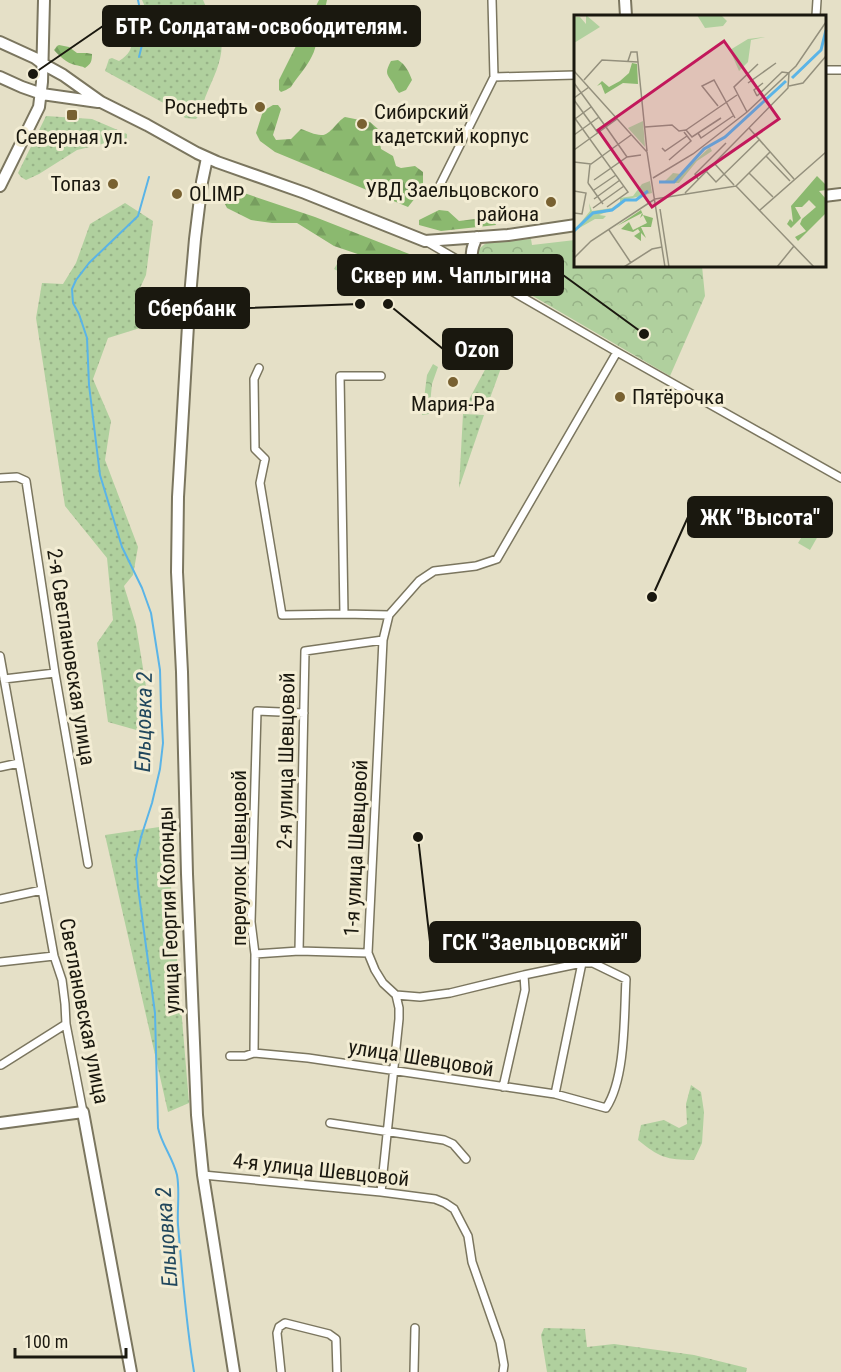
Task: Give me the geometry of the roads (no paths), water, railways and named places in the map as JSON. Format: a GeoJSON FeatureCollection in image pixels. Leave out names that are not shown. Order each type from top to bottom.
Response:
{"type":"FeatureCollection","features":[{"type":"Feature","properties":{"kind":"main road"},"geometry":{"type":"LineString","coordinates":[[0,186],[39,107],[42,94],[44,0]]}},
{"type":"Feature","properties":{"kind":"main road"},"geometry":{"type":"LineString","coordinates":[[625,0],[626,15]]}},
{"type":"Feature","properties":{"kind":"main road"},"geometry":{"type":"LineString","coordinates":[[0,42],[35,58],[101,102],[207,158],[304,193],[425,241],[574,225]]}},
{"type":"Feature","properties":{"kind":"main road"},"geometry":{"type":"LineString","coordinates":[[0,77],[42,94],[101,102]]}},
{"type":"Feature","properties":{"kind":"main road","name":"улица Георгия Колонды"},"geometry":{"type":"LineString","coordinates":[[207,158],[195,239],[189,308],[178,497],[177,572],[197,1115],[203,1175],[234,1372]]}},
{"type":"Feature","properties":{"kind":"main road"},"geometry":{"type":"LineString","coordinates":[[826,196],[841,194]]}},
{"type":"Feature","properties":{"kind":"main road"},"geometry":{"type":"LineString","coordinates":[[475,269],[471,255],[477,237]]}},
{"type":"Feature","properties":{"kind":"main road"},"geometry":{"type":"LineString","coordinates":[[0,1124],[83,1112]]}},
{"type":"Feature","properties":{"kind":"main road","name":"Светлановская улица"},"geometry":{"type":"LineString","coordinates":[[83,1112],[131,1372]]}},
{"type":"Feature","properties":{"kind":"street"},"geometry":{"type":"LineString","coordinates":[[440,185],[494,77],[492,0]]}},
{"type":"Feature","properties":{"kind":"street"},"geometry":{"type":"LineString","coordinates":[[816,15],[817,0]]}},
{"type":"Feature","properties":{"kind":"street"},"geometry":{"type":"LineString","coordinates":[[826,70],[841,69]]}},
{"type":"Feature","properties":{"kind":"street"},"geometry":{"type":"LineString","coordinates":[[494,77],[574,75]]}},
{"type":"Feature","properties":{"kind":"street"},"geometry":{"type":"LineString","coordinates":[[425,241],[841,478]]}},
{"type":"Feature","properties":{"kind":"street"},"geometry":{"type":"LineString","coordinates":[[259,368],[254,379],[255,449],[265,459],[260,483],[282,615],[389,615],[419,581],[434,572],[476,566],[497,559],[617,352]]}},
{"type":"Feature","properties":{"kind":"street"},"geometry":{"type":"LineString","coordinates":[[344,614],[340,376],[381,376]]}},
{"type":"Feature","properties":{"kind":"street","name":"2-я Светлановская улица"},"geometry":{"type":"LineString","coordinates":[[0,478],[16,477],[27,481],[55,673],[88,864]]}},
{"type":"Feature","properties":{"kind":"street","name":"1-я улица Шевцовой"},"geometry":{"type":"LineString","coordinates":[[389,615],[383,640],[368,953],[379,977],[396,995]]}},
{"type":"Feature","properties":{"kind":"street","name":"2-я улица Шевцовой"},"geometry":{"type":"LineString","coordinates":[[299,951],[305,651],[383,640]]}},
{"type":"Feature","properties":{"kind":"street","name":"Светлановская улица"},"geometry":{"type":"LineString","coordinates":[[0,656],[54,956],[62,980],[66,1023],[83,1112]]}},
{"type":"Feature","properties":{"kind":"street"},"geometry":{"type":"LineString","coordinates":[[2,675],[55,673]]}},
{"type":"Feature","properties":{"kind":"street","name":"переулок Шевцовой"},"geometry":{"type":"LineString","coordinates":[[254,1053],[255,954],[251,922],[257,711],[304,713]]}},
{"type":"Feature","properties":{"kind":"street"},"geometry":{"type":"LineString","coordinates":[[0,767],[19,763]]}},
{"type":"Feature","properties":{"kind":"street"},"geometry":{"type":"LineString","coordinates":[[0,899],[42,890]]}},
{"type":"Feature","properties":{"kind":"street"},"geometry":{"type":"LineString","coordinates":[[255,954],[299,951],[368,953]]}},
{"type":"Feature","properties":{"kind":"street"},"geometry":{"type":"LineString","coordinates":[[0,962],[54,956]]}},
{"type":"Feature","properties":{"kind":"street"},"geometry":{"type":"LineString","coordinates":[[381,1192],[399,1019],[396,995],[420,997],[450,993],[582,963],[555,1094]]}},
{"type":"Feature","properties":{"kind":"street","name":"улица Шевцовой"},"geometry":{"type":"LineString","coordinates":[[230,1056],[245,1056],[254,1053],[308,1058],[555,1094],[606,1108],[611,1100],[620,1063],[626,979],[593,963],[582,963]]}},
{"type":"Feature","properties":{"kind":"street"},"geometry":{"type":"LineString","coordinates":[[503,1087],[525,990],[524,975]]}},
{"type":"Feature","properties":{"kind":"street"},"geometry":{"type":"LineString","coordinates":[[1,1065],[66,1023]]}},
{"type":"Feature","properties":{"kind":"street"},"geometry":{"type":"LineString","coordinates":[[330,1123],[444,1140],[453,1144],[466,1158]]}},
{"type":"Feature","properties":{"kind":"street","name":"4-я улица Шевцовой"},"geometry":{"type":"LineString","coordinates":[[203,1175],[381,1192],[435,1199],[445,1203],[454,1209],[468,1236],[472,1262],[500,1342],[503,1372]]}},
{"type":"Feature","properties":{"kind":"street"},"geometry":{"type":"LineString","coordinates":[[282,1372],[277,1333],[279,1327],[285,1323],[329,1334],[336,1339],[337,1372]]}},
{"type":"Feature","properties":{"kind":"street"},"geometry":{"type":"LineString","coordinates":[[414,1372],[415,1328]]}},
{"type":"Feature","properties":{"kind":"waterway","name":"Ельцовка 2"},"geometry":{"type":"LineString","coordinates":[[138,0],[145,33],[139,57]]}},
{"type":"Feature","properties":{"kind":"waterway","name":"Ельцовка 2"},"geometry":{"type":"LineString","coordinates":[[149,177],[138,216],[89,263],[72,289],[73,303],[87,338],[89,385],[100,475],[122,547],[142,588],[151,613],[160,670],[163,743],[160,769],[136,859],[155,1013],[158,1128],[177,1175],[181,1262],[194,1372]]}},
{"type":"Feature","properties":{"kind":"place","name":"БТР. Солдатам-освободителям."},"geometry":{"type":"Point","coordinates":[33,74]}},
{"type":"Feature","properties":{"kind":"place","name":"Роснефть"},"geometry":{"type":"Point","coordinates":[260,107]}},
{"type":"Feature","properties":{"kind":"place","name":"Северная ул."},"geometry":{"type":"Point","coordinates":[72,115]}},
{"type":"Feature","properties":{"kind":"place","name":"Сибирский кадетский корпус"},"geometry":{"type":"Point","coordinates":[362,124]}},
{"type":"Feature","properties":{"kind":"place","name":"Топаз"},"geometry":{"type":"Point","coordinates":[113,184]}},
{"type":"Feature","properties":{"kind":"place","name":"OLIMP"},"geometry":{"type":"Point","coordinates":[177,194]}},
{"type":"Feature","properties":{"kind":"place","name":"УВД Заельцовского района"},"geometry":{"type":"Point","coordinates":[551,202]}},
{"type":"Feature","properties":{"kind":"place","name":"Сбербанк"},"geometry":{"type":"Point","coordinates":[360,304]}},
{"type":"Feature","properties":{"kind":"place","name":"Ozon"},"geometry":{"type":"Point","coordinates":[388,304]}},
{"type":"Feature","properties":{"kind":"place","name":"Сквер им. Чаплыгина"},"geometry":{"type":"Point","coordinates":[644,334]}},
{"type":"Feature","properties":{"kind":"place","name":"Мария-Ра"},"geometry":{"type":"Point","coordinates":[453,382]}},
{"type":"Feature","properties":{"kind":"place","name":"Пятёрочка"},"geometry":{"type":"Point","coordinates":[620,397]}},
{"type":"Feature","properties":{"kind":"place","name":"ЖК \"Высота\""},"geometry":{"type":"Point","coordinates":[652,597]}},
{"type":"Feature","properties":{"kind":"place","name":"ГСК \"Заельцовский\""},"geometry":{"type":"Point","coordinates":[418,837]}}]}
